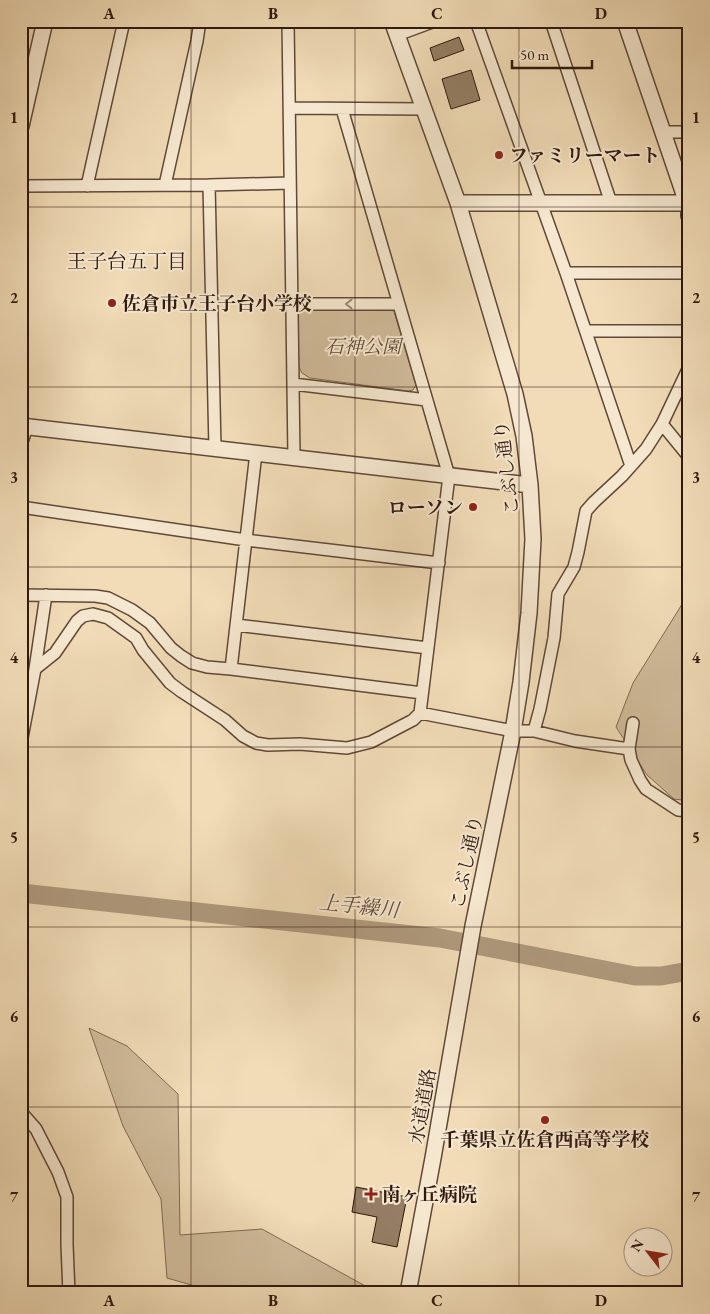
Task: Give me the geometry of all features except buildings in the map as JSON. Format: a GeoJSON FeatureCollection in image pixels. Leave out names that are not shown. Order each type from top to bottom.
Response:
{"type":"FeatureCollection","features":[{"type":"Feature","properties":{"kind":"street"},"geometry":{"type":"LineString","coordinates":[[21,126],[45,21]]}},
{"type":"Feature","properties":{"kind":"street"},"geometry":{"type":"LineString","coordinates":[[87,186],[124,21]]}},
{"type":"Feature","properties":{"kind":"street"},"geometry":{"type":"LineString","coordinates":[[164,185],[200,21]]}},
{"type":"Feature","properties":{"kind":"street"},"geometry":{"type":"LineString","coordinates":[[288,21],[294,458]]}},
{"type":"Feature","properties":{"kind":"street"},"geometry":{"type":"LineString","coordinates":[[395,28],[435,21]]}},
{"type":"Feature","properties":{"kind":"street"},"geometry":{"type":"LineString","coordinates":[[476,21],[566,273],[632,466]]}},
{"type":"Feature","properties":{"kind":"street"},"geometry":{"type":"LineString","coordinates":[[551,21],[611,202]]}},
{"type":"Feature","properties":{"kind":"street"},"geometry":{"type":"LineString","coordinates":[[625,21],[688,203],[687,216],[689,221]]}},
{"type":"Feature","properties":{"kind":"street","name":"こぶし通り"},"geometry":{"type":"LineString","coordinates":[[395,28],[458,203],[515,394],[524,436],[530,485],[533,539],[530,613],[513,732],[473,926]]}},
{"type":"Feature","properties":{"kind":"street"},"geometry":{"type":"LineString","coordinates":[[290,108],[423,109]]}},
{"type":"Feature","properties":{"kind":"street"},"geometry":{"type":"LineString","coordinates":[[35,669],[55,653],[77,621],[83,616],[93,614],[108,618],[136,638],[143,650],[170,683],[225,720],[243,736],[256,743],[347,748],[371,742],[413,720],[420,713],[449,476],[342,109]]}},
{"type":"Feature","properties":{"kind":"street"},"geometry":{"type":"LineString","coordinates":[[663,132],[689,132]]}},
{"type":"Feature","properties":{"kind":"street"},"geometry":{"type":"LineString","coordinates":[[21,186],[290,183]]}},
{"type":"Feature","properties":{"kind":"street"},"geometry":{"type":"LineString","coordinates":[[209,185],[215,448]]}},
{"type":"Feature","properties":{"kind":"street"},"geometry":{"type":"LineString","coordinates":[[458,203],[688,203]]}},
{"type":"Feature","properties":{"kind":"street"},"geometry":{"type":"LineString","coordinates":[[566,273],[689,273]]}},
{"type":"Feature","properties":{"kind":"street"},"geometry":{"type":"LineString","coordinates":[[293,304],[398,304]]}},
{"type":"Feature","properties":{"kind":"street"},"geometry":{"type":"LineString","coordinates":[[586,331],[689,331]]}},
{"type":"Feature","properties":{"kind":"street"},"geometry":{"type":"LineString","coordinates":[[534,731],[554,638],[558,594],[574,567],[586,511],[632,466],[646,448],[662,424],[689,367]]}},
{"type":"Feature","properties":{"kind":"street"},"geometry":{"type":"LineString","coordinates":[[293,384],[427,400]]}},
{"type":"Feature","properties":{"kind":"street"},"geometry":{"type":"LineString","coordinates":[[662,424],[689,457]]}},
{"type":"Feature","properties":{"kind":"street"},"geometry":{"type":"LineString","coordinates":[[21,445],[24,426],[530,485]]}},
{"type":"Feature","properties":{"kind":"street"},"geometry":{"type":"LineString","coordinates":[[231,669],[256,453]]}},
{"type":"Feature","properties":{"kind":"street"},"geometry":{"type":"LineString","coordinates":[[21,507],[246,540],[439,562]]}},
{"type":"Feature","properties":{"kind":"street"},"geometry":{"type":"LineString","coordinates":[[21,595],[95,596],[108,598],[132,610],[150,623],[171,648],[181,656],[192,663],[208,667],[422,693]]}},
{"type":"Feature","properties":{"kind":"street"},"geometry":{"type":"LineString","coordinates":[[21,743],[26,689],[35,669],[46,595]]}},
{"type":"Feature","properties":{"kind":"street"},"geometry":{"type":"LineString","coordinates":[[236,625],[428,648]]}},
{"type":"Feature","properties":{"kind":"street"},"geometry":{"type":"LineString","coordinates":[[420,713],[513,732],[534,731],[575,741],[629,749]]}},
{"type":"Feature","properties":{"kind":"street"},"geometry":{"type":"LineString","coordinates":[[633,723],[629,749],[631,760],[640,780],[646,789],[678,810],[689,811]]}},
{"type":"Feature","properties":{"kind":"street","name":"水道道路"},"geometry":{"type":"LineString","coordinates":[[408,1293],[473,926]]}},
{"type":"Feature","properties":{"kind":"street"},"geometry":{"type":"LineString","coordinates":[[21,1112],[36,1129],[58,1172],[67,1197],[69,1293]]}},
{"type":"Feature","properties":{"kind":"green space","name":"石神公園"},"geometry":{"type":"Polygon","coordinates":[[[301,307],[393,308],[416,385],[413,390],[408,391],[310,378],[302,373],[299,367],[297,312],[301,307]]]}},
{"type":"Feature","properties":{"kind":"green space"},"geometry":{"type":"Polygon","coordinates":[[[689,593],[689,801],[674,799],[647,775],[616,727],[633,683],[689,593]]]}},
{"type":"Feature","properties":{"kind":"green space"},"geometry":{"type":"Polygon","coordinates":[[[89,1028],[127,1046],[178,1094],[180,1235],[262,1229],[378,1293],[219,1293],[167,1278],[161,1199],[123,1126],[89,1028]]]}},
{"type":"Feature","properties":{"kind":"waterway","name":"上手繰川"},"geometry":{"type":"LineString","coordinates":[[21,893],[440,938],[635,976],[661,976],[689,971]]}},
{"type":"Feature","properties":{"kind":"place","name":"ファミリーマート"},"geometry":{"type":"Point","coordinates":[499,155]}},
{"type":"Feature","properties":{"kind":"place","name":"佐倉市立王子台小学校"},"geometry":{"type":"Point","coordinates":[112,303]}},
{"type":"Feature","properties":{"kind":"place","name":"ローソン"},"geometry":{"type":"Point","coordinates":[473,507]}},
{"type":"Feature","properties":{"kind":"place","name":"千葉県立佐倉西高等学校"},"geometry":{"type":"Point","coordinates":[545,1120]}},
{"type":"Feature","properties":{"kind":"place","name":"南ヶ丘病院"},"geometry":{"type":"Point","coordinates":[371,1194]}},
{"type":"Feature","properties":{"kind":"district","name":"王子台五丁目"},"geometry":{"type":"Point","coordinates":[127,261]}}]}
